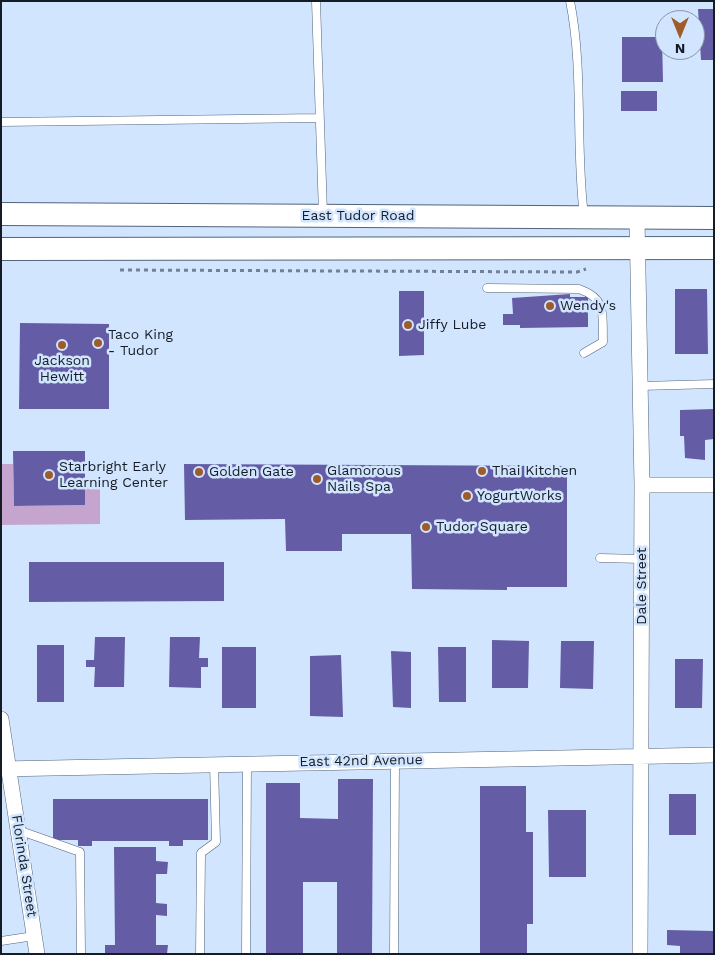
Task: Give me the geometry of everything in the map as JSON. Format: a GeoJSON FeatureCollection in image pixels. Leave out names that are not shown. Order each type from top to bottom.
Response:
{"type":"FeatureCollection","features":[{"type":"Feature","properties":{"kind":"main road","name":"East Tudor Road"},"geometry":{"type":"LineString","coordinates":[[1,214],[714,218]]}},
{"type":"Feature","properties":{"kind":"main road"},"geometry":{"type":"LineString","coordinates":[[1,249],[714,248]]}},
{"type":"Feature","properties":{"kind":"street","name":"Dale Street"},"geometry":{"type":"LineString","coordinates":[[637,218],[642,485],[640,954]]}},
{"type":"Feature","properties":{"kind":"street"},"geometry":{"type":"LineString","coordinates":[[642,485],[714,485]]}},
{"type":"Feature","properties":{"kind":"street","name":"Florinda Street"},"geometry":{"type":"LineString","coordinates":[[1,719],[5,768],[18,830],[37,954]]}},
{"type":"Feature","properties":{"kind":"street","name":"East 42nd Avenue"},"geometry":{"type":"LineString","coordinates":[[5,768],[714,755]]}},
{"type":"Feature","properties":{"kind":"lane"},"geometry":{"type":"LineString","coordinates":[[316,1],[323,216]]}},
{"type":"Feature","properties":{"kind":"lane"},"geometry":{"type":"LineString","coordinates":[[570,1],[577,36],[579,166],[584,218]]}},
{"type":"Feature","properties":{"kind":"lane"},"geometry":{"type":"LineString","coordinates":[[1,122],[319,118]]}},
{"type":"Feature","properties":{"kind":"lane"},"geometry":{"type":"LineString","coordinates":[[487,288],[579,289],[592,293],[601,306],[603,342],[584,353]]}},
{"type":"Feature","properties":{"kind":"lane"},"geometry":{"type":"LineString","coordinates":[[640,386],[714,384]]}},
{"type":"Feature","properties":{"kind":"lane"},"geometry":{"type":"LineString","coordinates":[[600,558],[642,559]]}},
{"type":"Feature","properties":{"kind":"lane"},"geometry":{"type":"LineString","coordinates":[[394,954],[395,760]]}},
{"type":"Feature","properties":{"kind":"lane"},"geometry":{"type":"LineString","coordinates":[[200,954],[201,852],[216,842],[214,763]]}},
{"type":"Feature","properties":{"kind":"lane"},"geometry":{"type":"LineString","coordinates":[[246,954],[247,763]]}},
{"type":"Feature","properties":{"kind":"lane"},"geometry":{"type":"LineString","coordinates":[[18,830],[80,852],[81,954]]}},
{"type":"Feature","properties":{"kind":"lane"},"geometry":{"type":"LineString","coordinates":[[1,941],[34,936]]}},
{"type":"Feature","properties":{"kind":"shaded area"},"geometry":{"type":"Polygon","coordinates":[[[1,464],[13,464],[14,506],[85,505],[85,486],[100,485],[100,524],[1,525],[1,464]]]}},
{"type":"Feature","properties":{"kind":"building"},"geometry":{"type":"Polygon","coordinates":[[[714,9],[714,60],[705,60],[705,10],[698,10],[714,9]]]}},
{"type":"Feature","properties":{"kind":"building"},"geometry":{"type":"Polygon","coordinates":[[[622,37],[655,37],[655,60],[663,60],[663,82],[622,82],[622,37]]]}},
{"type":"Feature","properties":{"kind":"building"},"geometry":{"type":"Polygon","coordinates":[[[621,91],[657,91],[657,111],[621,111],[621,91]]]}},
{"type":"Feature","properties":{"kind":"building"},"geometry":{"type":"Polygon","coordinates":[[[675,289],[707,289],[708,354],[675,354],[675,289]]]}},
{"type":"Feature","properties":{"kind":"building"},"geometry":{"type":"Polygon","coordinates":[[[399,291],[424,291],[424,355],[399,356],[399,291]]]}},
{"type":"Feature","properties":{"kind":"building","name":"Wendy's"},"geometry":{"type":"Polygon","coordinates":[[[570,294],[570,297],[588,297],[588,327],[520,328],[520,325],[503,325],[503,314],[513,314],[512,298],[570,294]]]}},
{"type":"Feature","properties":{"kind":"building"},"geometry":{"type":"Polygon","coordinates":[[[20,323],[109,324],[109,409],[19,409],[20,323]]]}},
{"type":"Feature","properties":{"kind":"building"},"geometry":{"type":"Polygon","coordinates":[[[714,409],[714,439],[705,440],[705,460],[685,458],[684,436],[680,436],[680,410],[714,409]]]}},
{"type":"Feature","properties":{"kind":"building","name":"Starbright Early Learning Center"},"geometry":{"type":"Polygon","coordinates":[[[13,451],[85,451],[85,505],[14,506],[13,451]]]}},
{"type":"Feature","properties":{"kind":"building","name":"Tudor Square"},"geometry":{"type":"Polygon","coordinates":[[[184,464],[567,466],[567,587],[507,587],[507,590],[412,589],[411,534],[342,534],[342,551],[286,551],[285,519],[185,520],[184,464]]]}},
{"type":"Feature","properties":{"kind":"building"},"geometry":{"type":"Polygon","coordinates":[[[29,562],[224,562],[224,601],[29,602],[29,562]]]}},
{"type":"Feature","properties":{"kind":"building"},"geometry":{"type":"Polygon","coordinates":[[[95,637],[125,637],[124,687],[94,687],[95,667],[86,667],[86,660],[94,660],[95,637]]]}},
{"type":"Feature","properties":{"kind":"building"},"geometry":{"type":"Polygon","coordinates":[[[170,637],[200,637],[199,658],[208,658],[208,667],[201,667],[201,688],[169,687],[170,637]]]}},
{"type":"Feature","properties":{"kind":"building"},"geometry":{"type":"Polygon","coordinates":[[[492,640],[529,641],[528,688],[492,688],[492,640]]]}},
{"type":"Feature","properties":{"kind":"building"},"geometry":{"type":"Polygon","coordinates":[[[561,641],[594,641],[593,689],[560,688],[561,641]]]}},
{"type":"Feature","properties":{"kind":"building"},"geometry":{"type":"Polygon","coordinates":[[[37,645],[64,645],[64,702],[37,702],[37,645]]]}},
{"type":"Feature","properties":{"kind":"building"},"geometry":{"type":"Polygon","coordinates":[[[222,647],[256,647],[256,708],[222,708],[222,647]]]}},
{"type":"Feature","properties":{"kind":"building"},"geometry":{"type":"Polygon","coordinates":[[[438,647],[466,647],[466,702],[439,702],[438,647]]]}},
{"type":"Feature","properties":{"kind":"building"},"geometry":{"type":"Polygon","coordinates":[[[391,651],[411,652],[411,708],[393,707],[391,651]]]}},
{"type":"Feature","properties":{"kind":"building"},"geometry":{"type":"Polygon","coordinates":[[[341,655],[343,717],[310,716],[310,656],[341,655]]]}},
{"type":"Feature","properties":{"kind":"building"},"geometry":{"type":"Polygon","coordinates":[[[675,659],[703,659],[702,708],[675,708],[675,659]]]}},
{"type":"Feature","properties":{"kind":"building"},"geometry":{"type":"Polygon","coordinates":[[[338,779],[373,779],[372,954],[337,954],[337,882],[303,882],[303,954],[266,954],[266,783],[300,783],[300,818],[338,819],[338,779]]]}},
{"type":"Feature","properties":{"kind":"building"},"geometry":{"type":"Polygon","coordinates":[[[480,786],[526,786],[526,832],[533,832],[533,924],[527,924],[527,954],[480,954],[480,786]]]}},
{"type":"Feature","properties":{"kind":"building"},"geometry":{"type":"Polygon","coordinates":[[[669,794],[696,794],[696,835],[669,835],[669,794]]]}},
{"type":"Feature","properties":{"kind":"building"},"geometry":{"type":"Polygon","coordinates":[[[53,799],[208,799],[208,840],[183,840],[183,846],[169,846],[169,841],[92,841],[92,846],[78,846],[78,840],[53,840],[53,799]]]}},
{"type":"Feature","properties":{"kind":"building"},"geometry":{"type":"Polygon","coordinates":[[[548,810],[586,810],[586,877],[549,877],[548,810]]]}},
{"type":"Feature","properties":{"kind":"building"},"geometry":{"type":"Polygon","coordinates":[[[114,847],[156,847],[156,861],[168,862],[167,874],[156,874],[156,903],[167,904],[167,916],[156,915],[156,945],[168,945],[167,954],[105,954],[105,945],[115,945],[114,847]]]}},
{"type":"Feature","properties":{"kind":"building"},"geometry":{"type":"Polygon","coordinates":[[[667,930],[714,931],[714,954],[680,954],[680,946],[667,945],[667,930]]]}},
{"type":"Feature","properties":{"kind":"place","name":"Wendy's"},"geometry":{"type":"Point","coordinates":[550,306]}},
{"type":"Feature","properties":{"kind":"place","name":"Jiffy Lube"},"geometry":{"type":"Point","coordinates":[408,325]}},
{"type":"Feature","properties":{"kind":"place","name":"Taco King - Tudor"},"geometry":{"type":"Point","coordinates":[98,343]}},
{"type":"Feature","properties":{"kind":"place","name":"Jackson Hewitt"},"geometry":{"type":"Point","coordinates":[62,345]}},
{"type":"Feature","properties":{"kind":"place","name":"Thai Kitchen"},"geometry":{"type":"Point","coordinates":[482,471]}},
{"type":"Feature","properties":{"kind":"place","name":"Golden Gate"},"geometry":{"type":"Point","coordinates":[199,472]}},
{"type":"Feature","properties":{"kind":"place","name":"Starbright Early Learning Center"},"geometry":{"type":"Point","coordinates":[49,475]}},
{"type":"Feature","properties":{"kind":"place","name":"Glamorous Nails Spa"},"geometry":{"type":"Point","coordinates":[317,479]}},
{"type":"Feature","properties":{"kind":"place","name":"YogurtWorks"},"geometry":{"type":"Point","coordinates":[467,496]}},
{"type":"Feature","properties":{"kind":"place","name":"Tudor Square"},"geometry":{"type":"Point","coordinates":[426,527]}}]}
